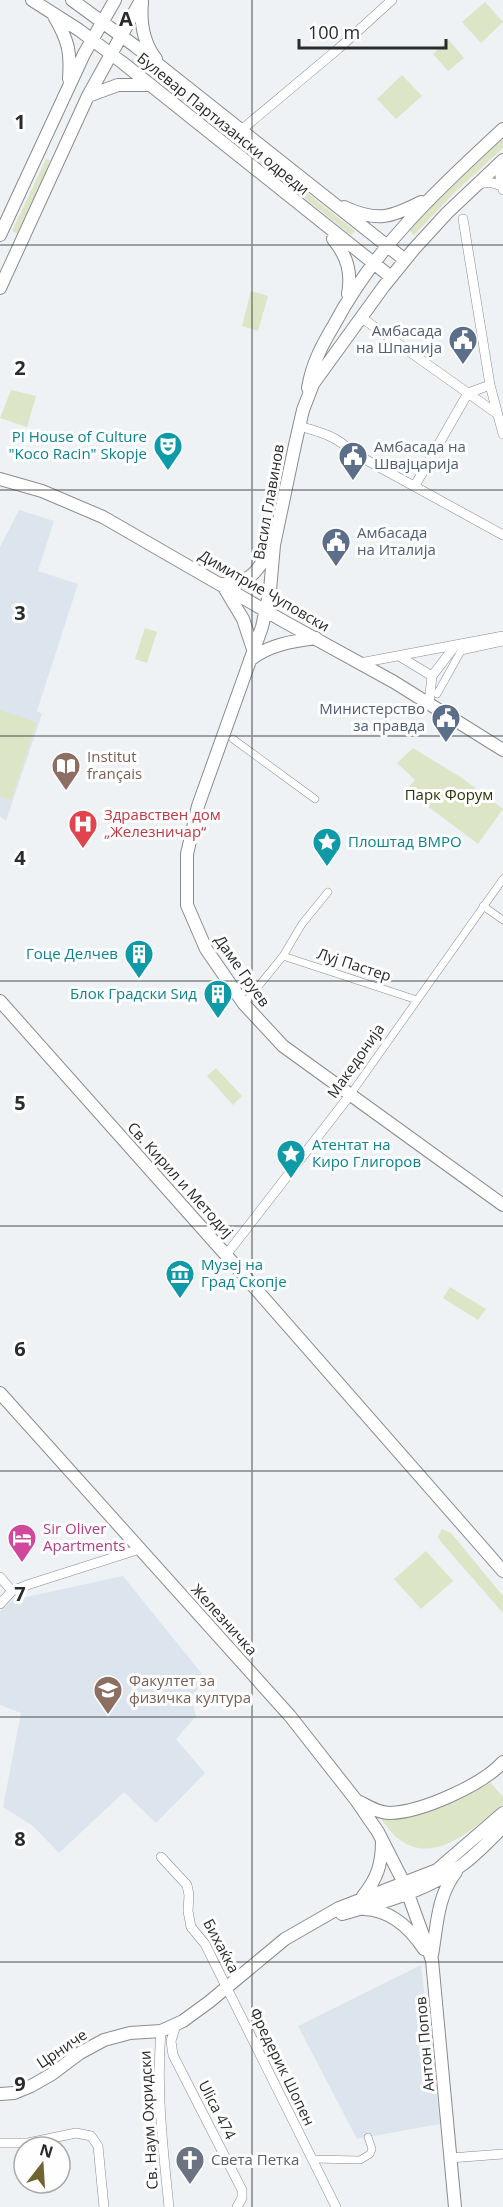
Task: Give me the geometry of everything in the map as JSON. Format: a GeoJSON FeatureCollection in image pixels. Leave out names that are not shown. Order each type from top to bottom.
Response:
{"type":"FeatureCollection","features":[{"type":"Feature","properties":{"kind":"street","name":"Булевар Партизански одреди"},"geometry":{"type":"LineString","coordinates":[[32,0],[111,53],[391,277]]}},
{"type":"Feature","properties":{"kind":"street","name":"Булевар Партизански одреди"},"geometry":{"type":"LineString","coordinates":[[72,0],[162,67],[405,260]]}},
{"type":"Feature","properties":{"kind":"street"},"geometry":{"type":"LineString","coordinates":[[0,234],[69,85],[115,0]]}},
{"type":"Feature","properties":{"kind":"street"},"geometry":{"type":"LineString","coordinates":[[0,288],[88,96],[142,0]]}},
{"type":"Feature","properties":{"kind":"street"},"geometry":{"type":"LineString","coordinates":[[142,0],[143,33],[152,53],[162,67]]}},
{"type":"Feature","properties":{"kind":"street"},"geometry":{"type":"LineString","coordinates":[[240,131],[344,45],[392,0]]}},
{"type":"Feature","properties":{"kind":"street"},"geometry":{"type":"LineString","coordinates":[[52,13],[68,43],[71,55],[69,85]]}},
{"type":"Feature","properties":{"kind":"street"},"geometry":{"type":"LineString","coordinates":[[88,96],[118,85],[151,85]]}},
{"type":"Feature","properties":{"kind":"street"},"geometry":{"type":"LineString","coordinates":[[327,200],[361,214],[384,218],[402,212],[427,199],[503,129]]}},
{"type":"Feature","properties":{"kind":"street"},"geometry":{"type":"LineString","coordinates":[[502,188],[500,176],[503,162]]}},
{"type":"Feature","properties":{"kind":"street","name":"Васил Главинов"},"geometry":{"type":"LineString","coordinates":[[306,401],[313,384],[405,260],[447,213],[503,162]]}},
{"type":"Feature","properties":{"kind":"street"},"geometry":{"type":"LineString","coordinates":[[475,187],[485,182],[494,182],[502,188]]}},
{"type":"Feature","properties":{"kind":"street","name":"Васил Главинов"},"geometry":{"type":"LineString","coordinates":[[266,610],[274,545],[304,427],[310,375],[317,356],[348,298],[373,263],[427,199]]}},
{"type":"Feature","properties":{"kind":"street"},"geometry":{"type":"LineString","coordinates":[[315,217],[344,251],[350,273],[348,298]]}},
{"type":"Feature","properties":{"kind":"street"},"geometry":{"type":"LineString","coordinates":[[463,219],[490,385],[500,415],[503,434]]}},
{"type":"Feature","properties":{"kind":"street"},"geometry":{"type":"LineString","coordinates":[[362,318],[500,415]]}},
{"type":"Feature","properties":{"kind":"street"},"geometry":{"type":"LineString","coordinates":[[416,485],[468,393],[490,385]]}},
{"type":"Feature","properties":{"kind":"street"},"geometry":{"type":"LineString","coordinates":[[304,427],[344,451],[350,451],[416,485],[503,535]]}},
{"type":"Feature","properties":{"kind":"street","name":"Димитрие Чуповски"},"geometry":{"type":"LineString","coordinates":[[0,479],[42,491],[103,517],[360,663],[433,698],[503,750]]}},
{"type":"Feature","properties":{"kind":"street"},"geometry":{"type":"LineString","coordinates":[[220,584],[235,584],[252,577],[274,545]]}},
{"type":"Feature","properties":{"kind":"street"},"geometry":{"type":"LineString","coordinates":[[220,584],[237,607],[247,629],[251,654],[295,641],[316,638]]}},
{"type":"Feature","properties":{"kind":"street","name":"Даме Груев"},"geometry":{"type":"LineString","coordinates":[[266,610],[198,806],[188,854],[187,905],[206,949],[244,1004],[283,1046],[503,1205]]}},
{"type":"Feature","properties":{"kind":"street"},"geometry":{"type":"LineString","coordinates":[[360,663],[503,636]]}},
{"type":"Feature","properties":{"kind":"street"},"geometry":{"type":"LineString","coordinates":[[433,698],[461,651],[503,642]]}},
{"type":"Feature","properties":{"kind":"street"},"geometry":{"type":"LineString","coordinates":[[433,698],[432,676],[454,646]]}},
{"type":"Feature","properties":{"kind":"street"},"geometry":{"type":"LineString","coordinates":[[399,656],[432,676]]}},
{"type":"Feature","properties":{"kind":"street"},"geometry":{"type":"LineString","coordinates":[[233,739],[315,799]]}},
{"type":"Feature","properties":{"kind":"street","name":"Македонија"},"geometry":{"type":"LineString","coordinates":[[226,1255],[350,1095],[503,879]]}},
{"type":"Feature","properties":{"kind":"street"},"geometry":{"type":"LineString","coordinates":[[244,1004],[283,956],[302,924],[328,892]]}},
{"type":"Feature","properties":{"kind":"street"},"geometry":{"type":"LineString","coordinates":[[483,906],[503,921]]}},
{"type":"Feature","properties":{"kind":"street","name":"Луј Пастер"},"geometry":{"type":"LineString","coordinates":[[283,956],[417,1000]]}},
{"type":"Feature","properties":{"kind":"street","name":"Св. Кирил и Методиј"},"geometry":{"type":"LineString","coordinates":[[0,1001],[503,1571]]}},
{"type":"Feature","properties":{"kind":"street","name":"Железничка"},"geometry":{"type":"LineString","coordinates":[[0,1392],[290,1716],[357,1800],[382,1840],[406,1888]]}},
{"type":"Feature","properties":{"kind":"street"},"geometry":{"type":"LineString","coordinates":[[0,1604],[12,1591],[140,1549]]}},
{"type":"Feature","properties":{"kind":"street"},"geometry":{"type":"LineString","coordinates":[[0,1577],[12,1591]]}},
{"type":"Feature","properties":{"kind":"street"},"geometry":{"type":"LineString","coordinates":[[357,1800],[381,1812],[391,1813],[405,1810],[438,1801],[501,1769]]}},
{"type":"Feature","properties":{"kind":"street"},"geometry":{"type":"LineString","coordinates":[[406,1888],[437,1870],[503,1813]]}},
{"type":"Feature","properties":{"kind":"street"},"geometry":{"type":"LineString","coordinates":[[432,1960],[442,1899],[450,1880],[463,1864],[503,1827]]}},
{"type":"Feature","properties":{"kind":"street"},"geometry":{"type":"LineString","coordinates":[[382,1840],[381,1862],[377,1875],[360,1904],[397,1920],[413,1933],[432,1960]]}},
{"type":"Feature","properties":{"kind":"street","name":"Бихаќка"},"geometry":{"type":"LineString","coordinates":[[161,1857],[187,1885],[188,1911],[192,1927],[206,1944],[226,1988]]}},
{"type":"Feature","properties":{"kind":"street"},"geometry":{"type":"LineString","coordinates":[[406,1888],[423,1888],[463,1864]]}},
{"type":"Feature","properties":{"kind":"street","name":"Бихаќка"},"geometry":{"type":"LineString","coordinates":[[176,2025],[198,2011],[285,1939],[315,1923],[360,1904],[406,1888]]}},
{"type":"Feature","properties":{"kind":"street","name":"Антон Попов"},"geometry":{"type":"LineString","coordinates":[[406,1888],[432,1960],[455,2207]]}},
{"type":"Feature","properties":{"kind":"street","name":"Фредерик Шопен"},"geometry":{"type":"LineString","coordinates":[[226,1988],[336,2207]]}},
{"type":"Feature","properties":{"kind":"street","name":"Црниче"},"geometry":{"type":"LineString","coordinates":[[0,2094],[14,2093],[31,2086],[104,2040],[130,2033],[161,2031],[176,2025]]}},
{"type":"Feature","properties":{"kind":"street","name":"Ulica 474"},"geometry":{"type":"LineString","coordinates":[[176,2025],[171,2041],[172,2055],[242,2190],[242,2198],[237,2207]]}},
{"type":"Feature","properties":{"kind":"street","name":"Св. Наум Охридски"},"geometry":{"type":"LineString","coordinates":[[161,2031],[160,2065],[164,2157],[169,2207]]}},
{"type":"Feature","properties":{"kind":"street"},"geometry":{"type":"LineString","coordinates":[[0,2143],[28,2143],[81,2133],[93,2138],[98,2146],[104,2207]]}},
{"type":"Feature","properties":{"kind":"street"},"geometry":{"type":"LineString","coordinates":[[312,2159],[360,2160],[370,2154],[372,2149],[368,2137]]}},
{"type":"Feature","properties":{"kind":"street"},"geometry":{"type":"LineString","coordinates":[[450,2158],[503,2154]]}},
{"type":"Feature","properties":{"kind":"shaded area"},"geometry":{"type":"Polygon","coordinates":[[[19,510],[54,521],[38,571],[78,584],[37,711],[42,714],[6,821],[0,816],[0,547],[19,510]]]}},
{"type":"Feature","properties":{"kind":"shaded area","name":"Факултет за физичка култура"},"geometry":{"type":"Polygon","coordinates":[[[123,1576],[206,1679],[191,1698],[196,1716],[176,1739],[205,1773],[156,1823],[124,1792],[59,1853],[33,1826],[3,1807],[21,1713],[0,1705],[0,1612],[12,1600],[123,1576]]]}},
{"type":"Feature","properties":{"kind":"shaded area"},"geometry":{"type":"Polygon","coordinates":[[[421,1965],[440,2124],[357,2139],[298,2026],[421,1965]]]}},
{"type":"Feature","properties":{"kind":"green space"},"geometry":{"type":"Polygon","coordinates":[[[485,2],[503,22],[481,43],[462,22],[485,2]]]}},
{"type":"Feature","properties":{"kind":"green space"},"geometry":{"type":"Polygon","coordinates":[[[449,40],[464,58],[448,71],[433,54],[449,40]]]}},
{"type":"Feature","properties":{"kind":"green space"},"geometry":{"type":"Polygon","coordinates":[[[132,59],[187,102],[208,114],[355,231],[351,235],[132,59]]]}},
{"type":"Feature","properties":{"kind":"green space"},"geometry":{"type":"Polygon","coordinates":[[[402,75],[422,96],[396,119],[377,99],[402,75]]]}},
{"type":"Feature","properties":{"kind":"green space"},"geometry":{"type":"Polygon","coordinates":[[[503,138],[503,148],[453,194],[414,235],[408,229],[503,138]]]}},
{"type":"Feature","properties":{"kind":"green space"},"geometry":{"type":"Polygon","coordinates":[[[46,159],[50,160],[45,177],[18,234],[12,231],[46,159]]]}},
{"type":"Feature","properties":{"kind":"green space"},"geometry":{"type":"Polygon","coordinates":[[[251,291],[268,296],[258,331],[242,326],[251,291]]]}},
{"type":"Feature","properties":{"kind":"green space"},"geometry":{"type":"Polygon","coordinates":[[[11,390],[36,396],[27,427],[0,418],[11,390]]]}},
{"type":"Feature","properties":{"kind":"green space"},"geometry":{"type":"Polygon","coordinates":[[[145,628],[157,632],[147,663],[135,659],[145,628]]]}},
{"type":"Feature","properties":{"kind":"green space"},"geometry":{"type":"Polygon","coordinates":[[[0,710],[37,722],[11,800],[0,796],[0,710]]]}},
{"type":"Feature","properties":{"kind":"green space","name":"Парк Форум"},"geometry":{"type":"Polygon","coordinates":[[[413,748],[462,778],[503,809],[478,844],[406,790],[415,780],[397,763],[413,748]]]}},
{"type":"Feature","properties":{"kind":"green space"},"geometry":{"type":"Polygon","coordinates":[[[216,1068],[242,1096],[233,1105],[207,1076],[216,1068]]]}},
{"type":"Feature","properties":{"kind":"green space"},"geometry":{"type":"Polygon","coordinates":[[[450,1287],[486,1309],[478,1320],[443,1298],[450,1287]]]}},
{"type":"Feature","properties":{"kind":"green space"},"geometry":{"type":"Polygon","coordinates":[[[442,1529],[451,1533],[503,1596],[503,1613],[441,1542],[438,1537],[442,1529]]]}},
{"type":"Feature","properties":{"kind":"green space"},"geometry":{"type":"Polygon","coordinates":[[[426,1551],[453,1581],[421,1609],[394,1579],[426,1551]]]}},
{"type":"Feature","properties":{"kind":"green space"},"geometry":{"type":"Polygon","coordinates":[[[491,1783],[503,1797],[503,1804],[466,1833],[439,1847],[425,1849],[410,1846],[396,1837],[381,1819],[424,1812],[491,1783]]]}},
{"type":"Feature","properties":{"kind":"place","name":"Амбасада на Шпанија"},"geometry":{"type":"Point","coordinates":[463,366]}},
{"type":"Feature","properties":{"kind":"place","name":"PI House of Culture \"Koco Racin\" Skopje"},"geometry":{"type":"Point","coordinates":[168,472]}},
{"type":"Feature","properties":{"kind":"place","name":"Амбасада на Швајцарија"},"geometry":{"type":"Point","coordinates":[353,482]}},
{"type":"Feature","properties":{"kind":"place","name":"Амбасада на Италија"},"geometry":{"type":"Point","coordinates":[336,568]}},
{"type":"Feature","properties":{"kind":"place","name":"Министерство за правда"},"geometry":{"type":"Point","coordinates":[446,744]}},
{"type":"Feature","properties":{"kind":"place","name":"Institut français"},"geometry":{"type":"Point","coordinates":[66,792]}},
{"type":"Feature","properties":{"kind":"place","name":"Здравствен дом „Железничар“"},"geometry":{"type":"Point","coordinates":[83,850]}},
{"type":"Feature","properties":{"kind":"place","name":"Плоштад ВМРО"},"geometry":{"type":"Point","coordinates":[327,868]}},
{"type":"Feature","properties":{"kind":"place","name":"Гоце Делчев"},"geometry":{"type":"Point","coordinates":[139,980]}},
{"type":"Feature","properties":{"kind":"place","name":"Блок Градски Sид"},"geometry":{"type":"Point","coordinates":[218,1020]}},
{"type":"Feature","properties":{"kind":"place","name":"Атентат на Киро Глигоров"},"geometry":{"type":"Point","coordinates":[291,1180]}},
{"type":"Feature","properties":{"kind":"place","name":"Музеј на Град Скопје"},"geometry":{"type":"Point","coordinates":[180,1300]}},
{"type":"Feature","properties":{"kind":"place","name":"Sir Oliver Apartments"},"geometry":{"type":"Point","coordinates":[22,1564]}},
{"type":"Feature","properties":{"kind":"place","name":"Факултет за физичка култура"},"geometry":{"type":"Point","coordinates":[108,1716]}},
{"type":"Feature","properties":{"kind":"place","name":"Света Петка"},"geometry":{"type":"Point","coordinates":[190,2186]}}]}
